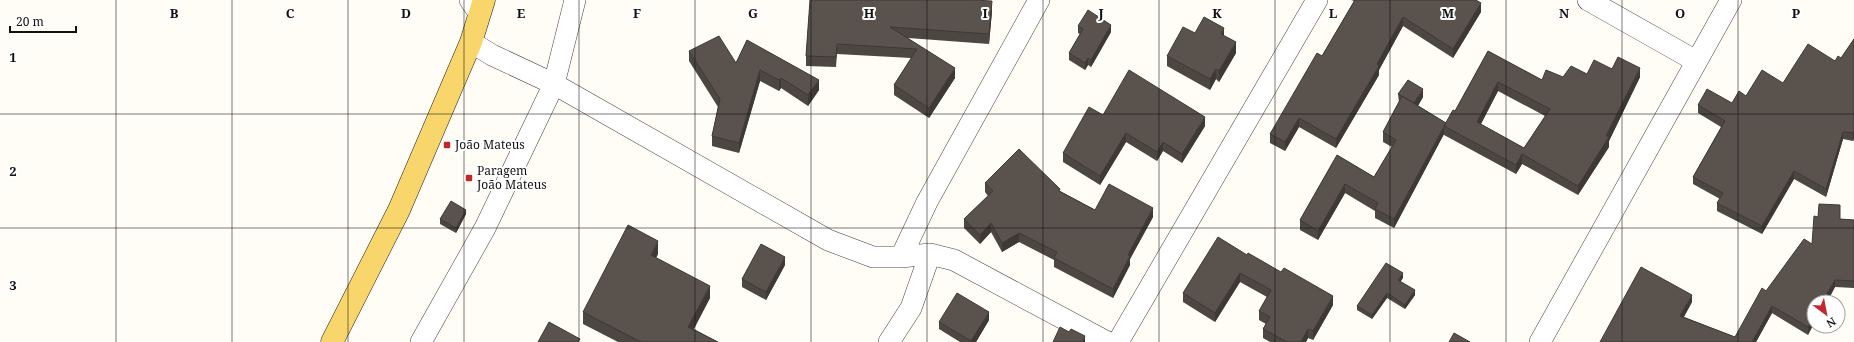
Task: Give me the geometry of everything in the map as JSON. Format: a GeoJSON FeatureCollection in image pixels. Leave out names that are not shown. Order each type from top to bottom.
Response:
{"type":"FeatureCollection","features":[{"type":"Feature","properties":{"kind":"main road"},"geometry":{"type":"LineString","coordinates":[[332,342],[399,210],[471,42],[478,4]]}},
{"type":"Feature","properties":{"kind":"street"},"geometry":{"type":"LineString","coordinates":[[421,342],[485,228],[554,84],[576,0]]}},
{"type":"Feature","properties":{"kind":"street"},"geometry":{"type":"LineString","coordinates":[[901,257],[927,202],[1039,0]]}},
{"type":"Feature","properties":{"kind":"street"},"geometry":{"type":"LineString","coordinates":[[1118,342],[1317,0]]}},
{"type":"Feature","properties":{"kind":"street"},"geometry":{"type":"LineString","coordinates":[[1588,0],[1696,61]]}},
{"type":"Feature","properties":{"kind":"street"},"geometry":{"type":"LineString","coordinates":[[1540,342],[1731,0]]}},
{"type":"Feature","properties":{"kind":"street"},"geometry":{"type":"LineString","coordinates":[[471,42],[492,54],[554,84],[828,240],[873,257],[901,257],[930,254],[954,260],[1107,342]]}},
{"type":"Feature","properties":{"kind":"street"},"geometry":{"type":"LineString","coordinates":[[888,342],[911,308],[930,254]]}},
{"type":"Feature","properties":{"kind":"building"},"geometry":{"type":"Polygon","coordinates":[[[810,0],[992,1],[989,34],[890,27],[955,68],[929,108],[894,85],[917,49],[837,44],[836,57],[806,56],[810,0]]]}},
{"type":"Feature","properties":{"kind":"building"},"geometry":{"type":"Polygon","coordinates":[[[1355,0],[1476,0],[1481,3],[1453,49],[1403,17],[1377,64],[1379,66],[1336,139],[1299,118],[1285,142],[1270,134],[1317,53],[1322,56],[1355,0]]]}},
{"type":"Feature","properties":{"kind":"building"},"geometry":{"type":"Polygon","coordinates":[[[1088,10],[1111,25],[1091,60],[1088,58],[1085,63],[1069,53],[1083,29],[1078,26],[1088,10]]]}},
{"type":"Feature","properties":{"kind":"building"},"geometry":{"type":"Polygon","coordinates":[[[1204,17],[1224,28],[1221,34],[1236,42],[1219,71],[1216,69],[1210,79],[1167,56],[1183,27],[1195,33],[1204,17]]]}},
{"type":"Feature","properties":{"kind":"building"},"geometry":{"type":"Polygon","coordinates":[[[719,36],[736,63],[747,40],[819,80],[808,95],[781,78],[779,80],[760,70],[739,143],[712,136],[720,99],[689,51],[719,36]]]}},
{"type":"Feature","properties":{"kind":"building"},"geometry":{"type":"Polygon","coordinates":[[[1854,39],[1854,131],[1853,133],[1843,132],[1826,189],[1794,171],[1762,226],[1717,203],[1723,193],[1693,177],[1725,121],[1698,105],[1707,89],[1732,103],[1739,91],[1746,96],[1762,70],[1783,83],[1808,44],[1835,61],[1838,56],[1841,58],[1854,39]]]}},
{"type":"Feature","properties":{"kind":"building"},"geometry":{"type":"Polygon","coordinates":[[[1488,51],[1542,80],[1546,70],[1563,77],[1571,66],[1587,74],[1594,60],[1612,69],[1618,57],[1640,68],[1606,136],[1609,137],[1578,186],[1522,154],[1516,165],[1444,126],[1453,110],[1455,111],[1488,51]],[[1498,82],[1477,122],[1524,148],[1550,109],[1498,82]]]}},
{"type":"Feature","properties":{"kind":"building"},"geometry":{"type":"Polygon","coordinates":[[[1129,70],[1205,117],[1182,154],[1163,142],[1157,152],[1126,133],[1100,176],[1063,153],[1089,107],[1103,115],[1129,70]]]}},
{"type":"Feature","properties":{"kind":"building"},"geometry":{"type":"Polygon","coordinates":[[[1408,80],[1423,89],[1414,103],[1398,94],[1408,80]]]}},
{"type":"Feature","properties":{"kind":"building"},"geometry":{"type":"Polygon","coordinates":[[[1402,96],[1446,123],[1394,219],[1375,209],[1378,203],[1345,184],[1318,231],[1300,220],[1337,155],[1374,177],[1396,140],[1383,132],[1402,96]]]}},
{"type":"Feature","properties":{"kind":"building"},"geometry":{"type":"Polygon","coordinates":[[[1019,149],[1060,189],[1059,191],[1095,210],[1109,184],[1153,208],[1128,255],[1130,256],[1113,289],[1054,258],[1057,252],[1019,233],[1002,243],[991,223],[980,235],[964,219],[993,191],[985,183],[1019,149]]]}},
{"type":"Feature","properties":{"kind":"building"},"geometry":{"type":"Polygon","coordinates":[[[451,201],[466,210],[456,228],[440,219],[451,201]]]}},
{"type":"Feature","properties":{"kind":"building"},"geometry":{"type":"Polygon","coordinates":[[[1819,204],[1840,205],[1840,219],[1854,220],[1854,281],[1835,280],[1827,294],[1806,294],[1806,326],[1772,306],[1752,342],[1600,342],[1641,267],[1692,295],[1680,316],[1735,337],[1762,288],[1766,291],[1804,239],[1812,244],[1814,216],[1818,217],[1819,204]]]}},
{"type":"Feature","properties":{"kind":"building"},"geometry":{"type":"Polygon","coordinates":[[[628,225],[658,241],[651,255],[710,286],[688,327],[718,342],[641,342],[583,312],[628,225]]]}},
{"type":"Feature","properties":{"kind":"building"},"geometry":{"type":"Polygon","coordinates":[[[1218,237],[1247,255],[1248,253],[1281,272],[1284,268],[1333,296],[1313,331],[1308,329],[1301,342],[1287,342],[1263,329],[1270,317],[1259,311],[1271,290],[1240,273],[1215,313],[1183,293],[1218,237]]]}},
{"type":"Feature","properties":{"kind":"building"},"geometry":{"type":"Polygon","coordinates":[[[761,244],[785,257],[766,292],[742,279],[761,244]]]}},
{"type":"Feature","properties":{"kind":"building"},"geometry":{"type":"Polygon","coordinates":[[[1386,263],[1403,273],[1398,280],[1415,290],[1405,305],[1387,293],[1372,315],[1357,306],[1386,263]]]}},
{"type":"Feature","properties":{"kind":"building"},"geometry":{"type":"Polygon","coordinates":[[[957,293],[989,312],[971,341],[939,322],[957,293]]]}},
{"type":"Feature","properties":{"kind":"building"},"geometry":{"type":"Polygon","coordinates":[[[549,322],[580,339],[578,342],[538,342],[549,322]]]}},
{"type":"Feature","properties":{"kind":"building"},"geometry":{"type":"Polygon","coordinates":[[[1060,327],[1069,332],[1071,329],[1085,336],[1082,342],[1053,342],[1060,327]]]}},
{"type":"Feature","properties":{"kind":"building"},"geometry":{"type":"Polygon","coordinates":[[[1454,333],[1470,342],[1449,342],[1454,333]]]}},
{"type":"Feature","properties":{"kind":"place","name":"João Mateus"},"geometry":{"type":"Point","coordinates":[447,145]}},
{"type":"Feature","properties":{"kind":"place","name":"Paragem João Mateus"},"geometry":{"type":"Point","coordinates":[469,178]}}]}
